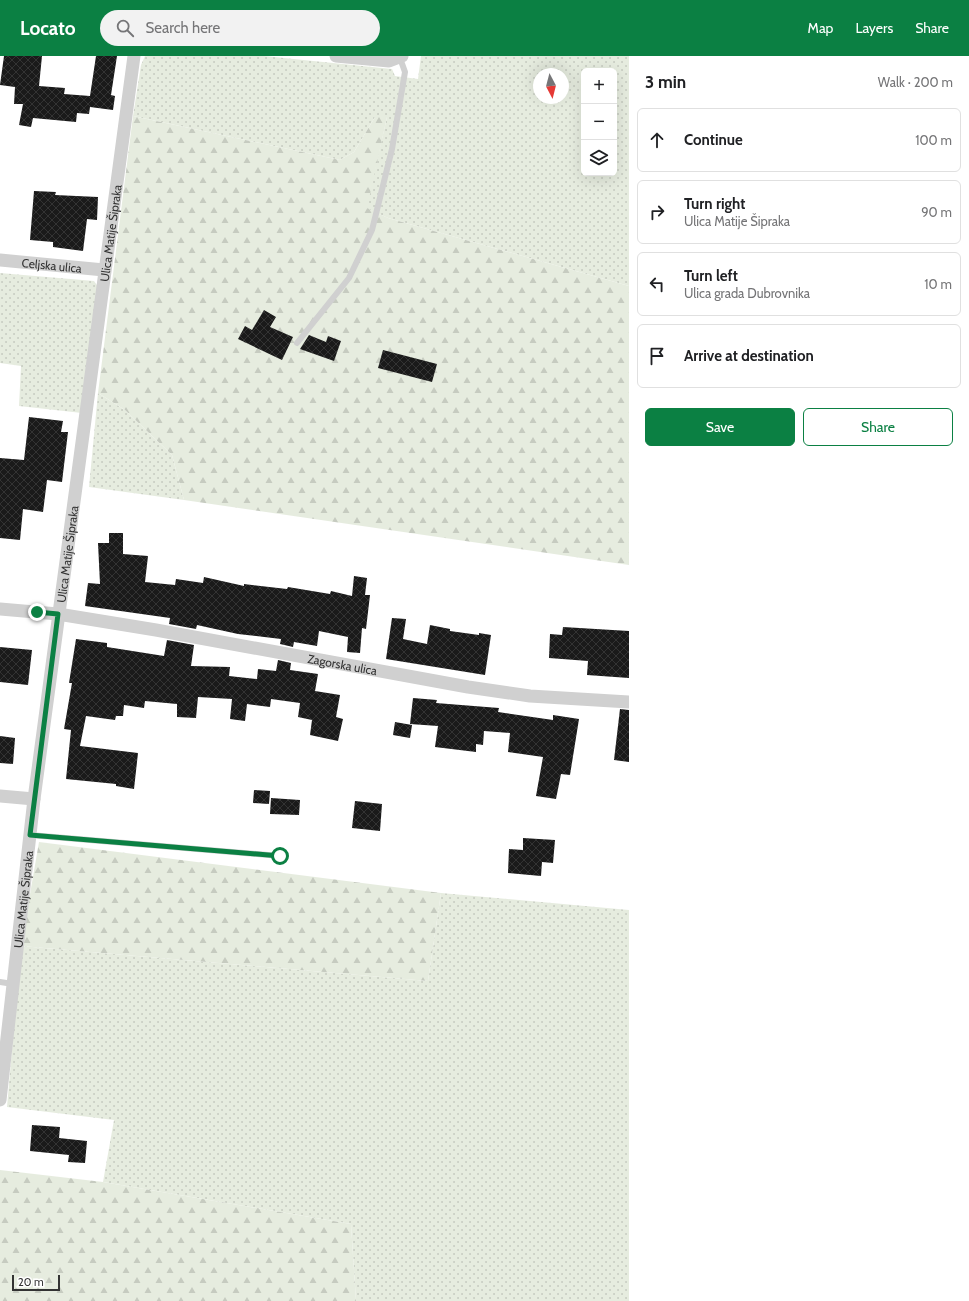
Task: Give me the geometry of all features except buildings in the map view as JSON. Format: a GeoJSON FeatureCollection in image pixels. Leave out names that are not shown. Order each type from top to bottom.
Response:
{"type":"FeatureCollection","features":[{"type":"Feature","properties":{"kind":"street","name":"Ulica Matije Šipraka"},"geometry":{"type":"LineString","coordinates":[[0,1100],[6,983],[30,835],[58,614],[78,480],[104,270],[134,56]]}},
{"type":"Feature","properties":{"kind":"street"},"geometry":{"type":"LineString","coordinates":[[336,56],[389,61],[401,57]]}},
{"type":"Feature","properties":{"kind":"street","name":"Celjska ulica"},"geometry":{"type":"LineString","coordinates":[[0,260],[104,270]]}},
{"type":"Feature","properties":{"kind":"street","name":"Zagorska ulica"},"geometry":{"type":"LineString","coordinates":[[0,609],[58,614],[156,630],[468,687],[530,696],[629,702]]}},
{"type":"Feature","properties":{"kind":"street"},"geometry":{"type":"LineString","coordinates":[[0,796],[34,800]]}},
{"type":"Feature","properties":{"kind":"lane"},"geometry":{"type":"LineString","coordinates":[[297,343],[349,278],[372,230],[392,149],[405,72],[401,57]]}},
{"type":"Feature","properties":{"kind":"lane"},"geometry":{"type":"LineString","coordinates":[[30,835],[280,856]]}},
{"type":"Feature","properties":{"kind":"green space"},"geometry":{"type":"Polygon","coordinates":[[[145,56],[264,56],[392,69],[395,76],[418,79],[421,56],[629,56],[629,286],[388,218],[366,208],[387,117],[375,117],[354,152],[340,160],[133,116],[141,65],[145,56]]]}},
{"type":"Feature","properties":{"kind":"green space"},"geometry":{"type":"Polygon","coordinates":[[[133,116],[340,160],[354,152],[375,117],[387,117],[367,208],[388,218],[629,286],[629,565],[184,500],[172,455],[125,410],[98,393],[133,116]]]}},
{"type":"Feature","properties":{"kind":"green space"},"geometry":{"type":"Polygon","coordinates":[[[0,273],[94,281],[99,288],[82,413],[19,406],[21,366],[0,363],[0,273]]]}},
{"type":"Feature","properties":{"kind":"green space"},"geometry":{"type":"Polygon","coordinates":[[[98,393],[125,410],[172,455],[184,500],[89,487],[98,393]]]}},
{"type":"Feature","properties":{"kind":"green space"},"geometry":{"type":"Polygon","coordinates":[[[39,842],[441,893],[428,981],[21,946],[39,842]]]}},
{"type":"Feature","properties":{"kind":"green space"},"geometry":{"type":"Polygon","coordinates":[[[441,893],[629,910],[629,1301],[356,1301],[351,1224],[103,1182],[114,1120],[7,1107],[21,946],[428,981],[441,893]]]}},
{"type":"Feature","properties":{"kind":"green space"},"geometry":{"type":"Polygon","coordinates":[[[0,1170],[103,1182],[351,1224],[356,1301],[0,1301],[0,1170]]]}},
{"type":"Feature","properties":{"kind":"route"},"geometry":{"type":"LineString","coordinates":[[37,612],[58,614],[30,835],[280,856]]}}]}
